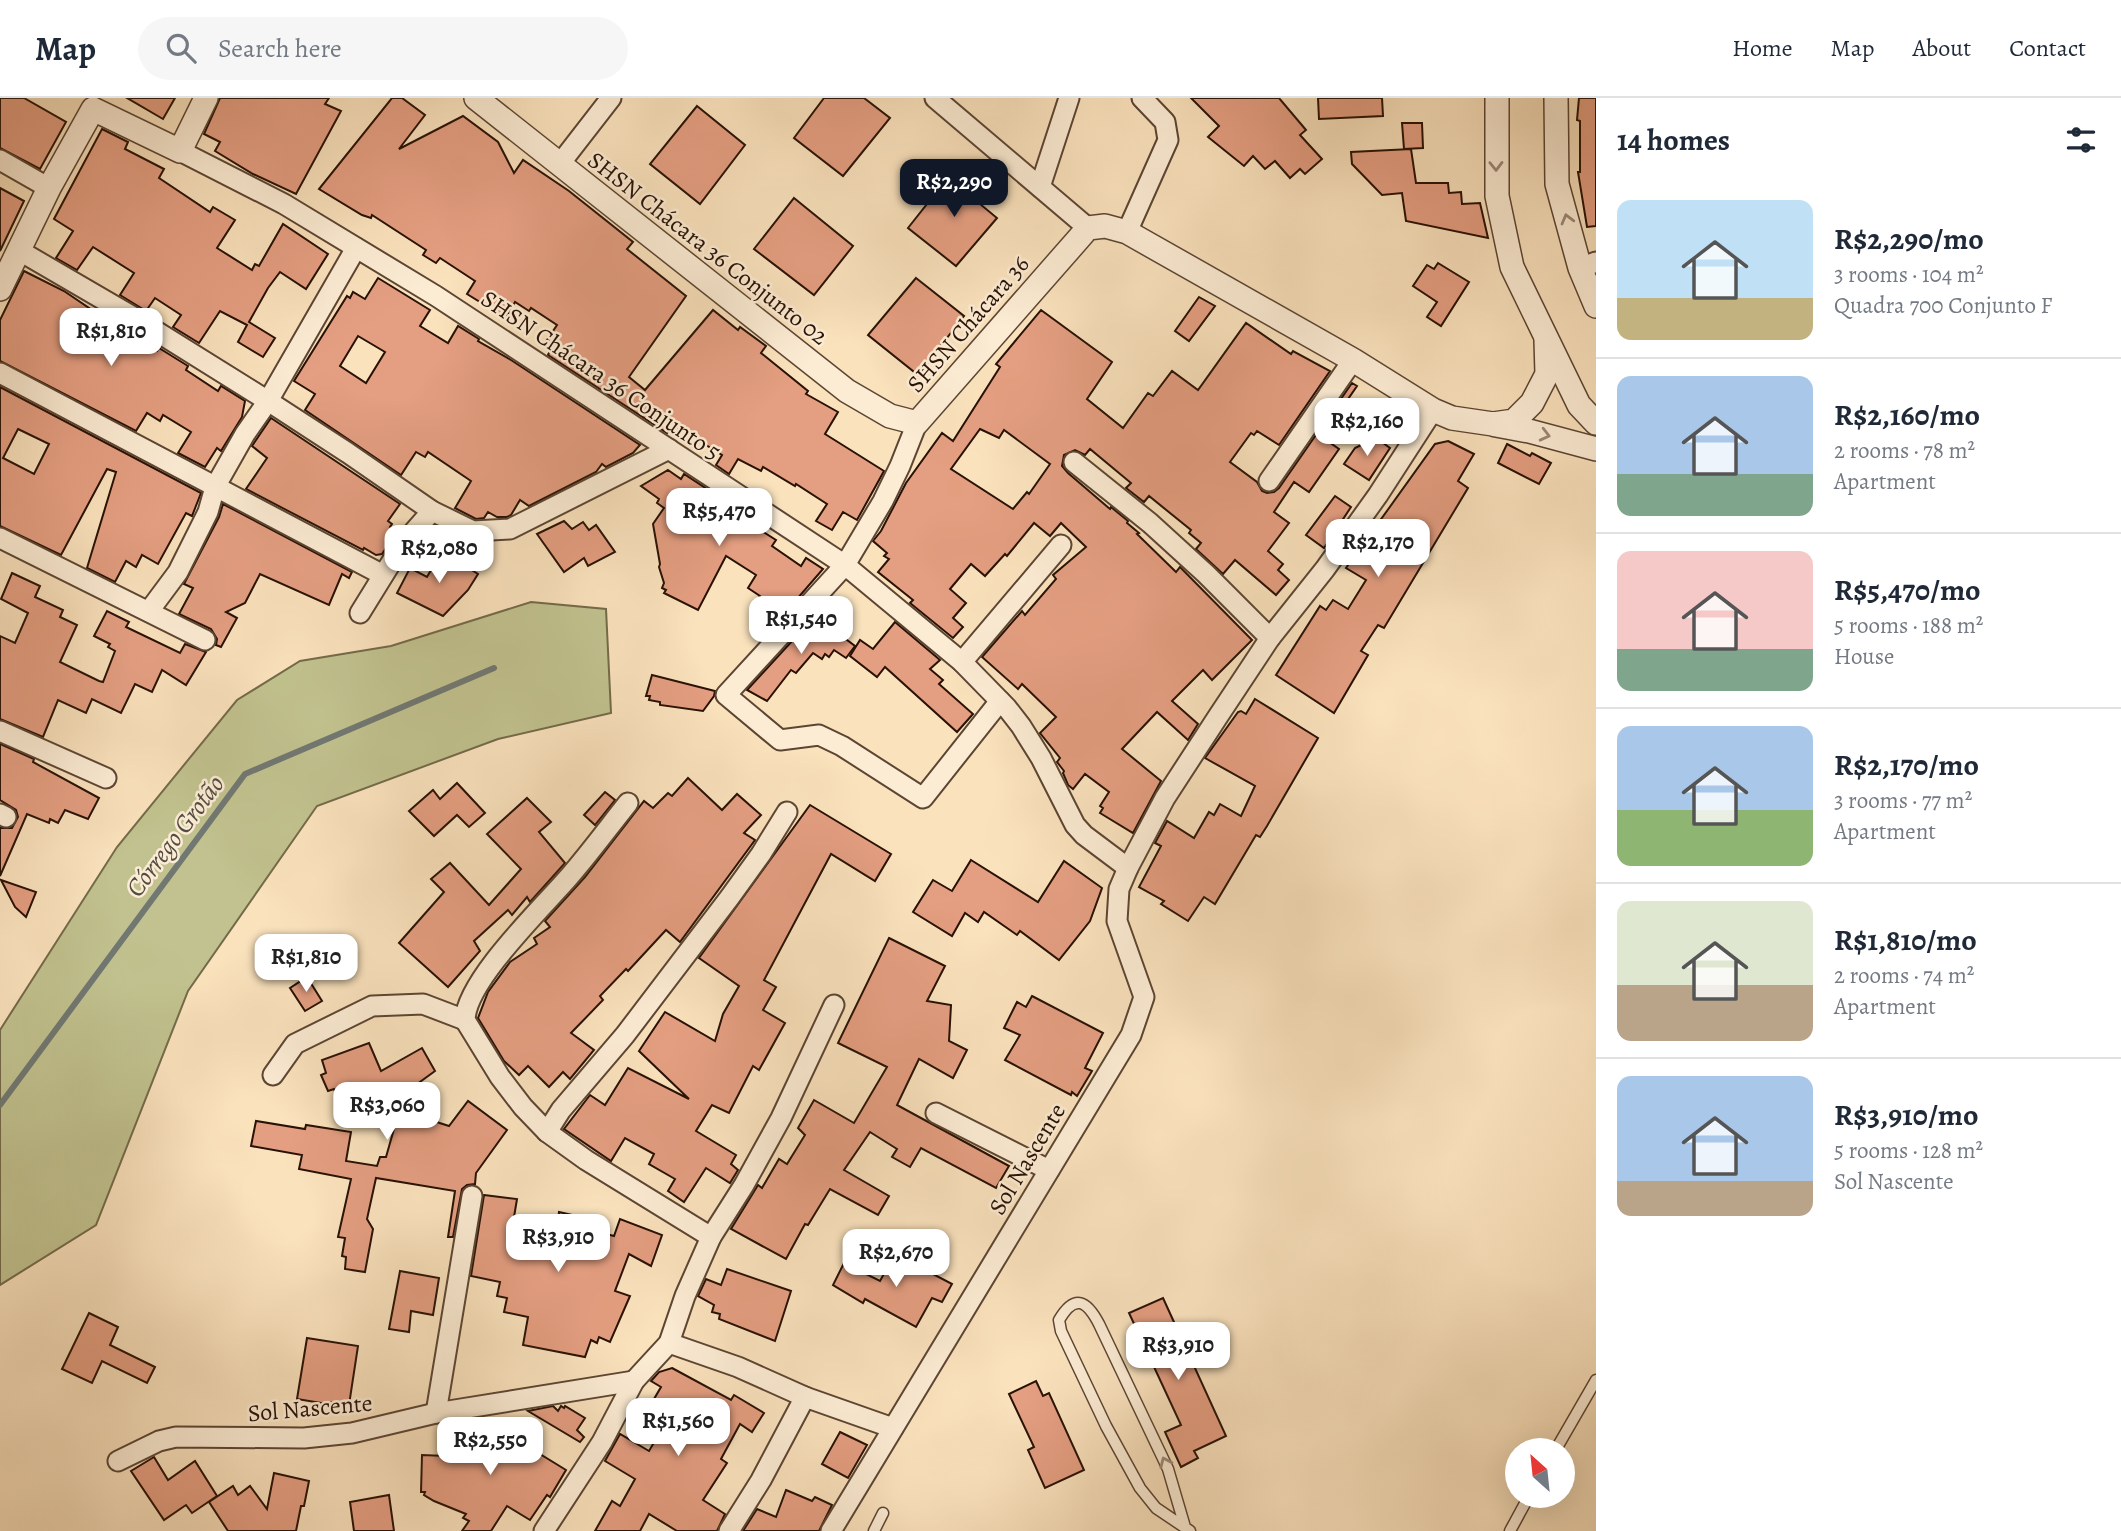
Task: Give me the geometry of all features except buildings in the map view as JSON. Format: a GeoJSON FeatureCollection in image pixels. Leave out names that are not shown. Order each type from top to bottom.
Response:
{"type":"FeatureCollection","features":[{"type":"Feature","properties":{"kind":"street"},"geometry":{"type":"LineString","coordinates":[[0,289],[49,188],[96,104],[180,151],[206,98]]}},
{"type":"Feature","properties":{"kind":"street","name":"SHSN Chácara 36 Conjunto 02"},"geometry":{"type":"LineString","coordinates":[[476,98],[847,391],[890,416],[917,423]]}},
{"type":"Feature","properties":{"kind":"street"},"geometry":{"type":"LineString","coordinates":[[559,165],[611,98]]}},
{"type":"Feature","properties":{"kind":"street"},"geometry":{"type":"LineString","coordinates":[[935,98],[1088,228],[1105,226],[1127,232],[1353,360],[1433,410],[1452,418],[1529,430],[1596,449]]}},
{"type":"Feature","properties":{"kind":"street"},"geometry":{"type":"LineString","coordinates":[[1040,187],[1069,98]]}},
{"type":"Feature","properties":{"kind":"street"},"geometry":{"type":"LineString","coordinates":[[1127,232],[1168,141],[1164,122],[1142,98]]}},
{"type":"Feature","properties":{"kind":"street"},"geometry":{"type":"LineString","coordinates":[[1497,98],[1497,196],[1513,267],[1579,405],[1596,423]]}},
{"type":"Feature","properties":{"kind":"street"},"geometry":{"type":"LineString","coordinates":[[1556,98],[1558,184],[1588,265],[1596,306]]}},
{"type":"Feature","properties":{"kind":"street","name":"SHSN Chácara 36 Conjunto 5"},"geometry":{"type":"LineString","coordinates":[[180,151],[284,204],[510,343],[845,565],[962,662],[1000,701],[1028,737],[1075,825],[1128,868]]}},
{"type":"Feature","properties":{"kind":"street"},"geometry":{"type":"LineString","coordinates":[[0,160],[49,188]]}},
{"type":"Feature","properties":{"kind":"street","name":"SHSN Chácara 36"},"geometry":{"type":"LineString","coordinates":[[917,423],[1088,228]]}},
{"type":"Feature","properties":{"kind":"street"},"geometry":{"type":"LineString","coordinates":[[149,611],[178,572],[208,512],[215,486],[268,401],[356,248]]}},
{"type":"Feature","properties":{"kind":"street"},"geometry":{"type":"LineString","coordinates":[[20,251],[135,318],[268,401],[432,511],[473,531],[510,529],[669,449]]}},
{"type":"Feature","properties":{"kind":"street"},"geometry":{"type":"LineString","coordinates":[[1493,424],[1514,421],[1532,403],[1546,374],[1546,340]]}},
{"type":"Feature","properties":{"kind":"street"},"geometry":{"type":"LineString","coordinates":[[1269,481],[1353,360]]}},
{"type":"Feature","properties":{"kind":"street"},"geometry":{"type":"LineString","coordinates":[[0,373],[383,576]]}},
{"type":"Feature","properties":{"kind":"street","name":"Sol Nascente"},"geometry":{"type":"LineString","coordinates":[[831,1531],[1130,1035],[1144,997],[1117,921],[1119,889],[1165,798],[1270,638],[1325,569],[1433,410]]}},
{"type":"Feature","properties":{"kind":"street"},"geometry":{"type":"LineString","coordinates":[[917,423],[883,501],[845,565],[726,695],[780,740],[819,735],[842,746],[923,798],[1000,701]]}},
{"type":"Feature","properties":{"kind":"street"},"geometry":{"type":"LineString","coordinates":[[1074,463],[1150,523],[1270,638]]}},
{"type":"Feature","properties":{"kind":"street"},"geometry":{"type":"LineString","coordinates":[[360,612],[402,545],[432,511]]}},
{"type":"Feature","properties":{"kind":"street"},"geometry":{"type":"LineString","coordinates":[[0,538],[205,640]]}},
{"type":"Feature","properties":{"kind":"street"},"geometry":{"type":"LineString","coordinates":[[962,662],[1061,545]]}},
{"type":"Feature","properties":{"kind":"street"},"geometry":{"type":"LineString","coordinates":[[0,731],[106,778]]}},
{"type":"Feature","properties":{"kind":"street"},"geometry":{"type":"LineString","coordinates":[[628,803],[501,955],[473,995],[466,1009],[466,1020],[500,1077],[547,1132],[710,1237]]}},
{"type":"Feature","properties":{"kind":"street"},"geometry":{"type":"LineString","coordinates":[[547,1132],[561,1110],[625,1035],[730,897],[776,831],[786,812]]}},
{"type":"Feature","properties":{"kind":"street"},"geometry":{"type":"LineString","coordinates":[[273,1075],[295,1044],[372,1006],[423,1004],[466,1020]]}},
{"type":"Feature","properties":{"kind":"street"},"geometry":{"type":"LineString","coordinates":[[544,1531],[602,1442],[634,1381],[668,1343],[684,1296],[710,1237],[744,1185],[781,1118],[834,1005]]}},
{"type":"Feature","properties":{"kind":"street"},"geometry":{"type":"LineString","coordinates":[[936,1113],[1049,1170]]}},
{"type":"Feature","properties":{"kind":"street"},"geometry":{"type":"LineString","coordinates":[[436,1413],[472,1196]]}},
{"type":"Feature","properties":{"kind":"street"},"geometry":{"type":"LineString","coordinates":[[668,1343],[738,1367],[805,1397],[892,1428]]}},
{"type":"Feature","properties":{"kind":"street","name":"Sol Nascente"},"geometry":{"type":"LineString","coordinates":[[118,1461],[159,1441],[176,1437],[304,1438],[352,1433],[436,1413],[634,1381]]}},
{"type":"Feature","properties":{"kind":"street"},"geometry":{"type":"LineString","coordinates":[[729,1531],[761,1480],[805,1397]]}},
{"type":"Feature","properties":{"kind":"lane"},"geometry":{"type":"LineString","coordinates":[[1086,1304],[1099,1324],[1168,1469],[1188,1529],[1156,1508],[1140,1488],[1106,1426],[1061,1331],[1059,1320],[1073,1306],[1086,1304]]}},
{"type":"Feature","properties":{"kind":"lane"},"geometry":{"type":"LineString","coordinates":[[1563,1438],[1596,1380]]}},
{"type":"Feature","properties":{"kind":"lane"},"geometry":{"type":"LineString","coordinates":[[1510,1531],[1522,1508]]}},
{"type":"Feature","properties":{"kind":"lane"},"geometry":{"type":"LineString","coordinates":[[874,1531],[883,1513]]}},
{"type":"Feature","properties":{"kind":"green space"},"geometry":{"type":"Polygon","coordinates":[[[531,602],[606,609],[611,713],[498,739],[317,806],[188,991],[96,1225],[0,1285],[0,1030],[117,847],[237,700],[300,661],[391,646],[531,602]]]}},
{"type":"Feature","properties":{"kind":"waterway","name":"Córrego Grotão"},"geometry":{"type":"LineString","coordinates":[[0,1105],[245,774],[494,668]]}}]}
